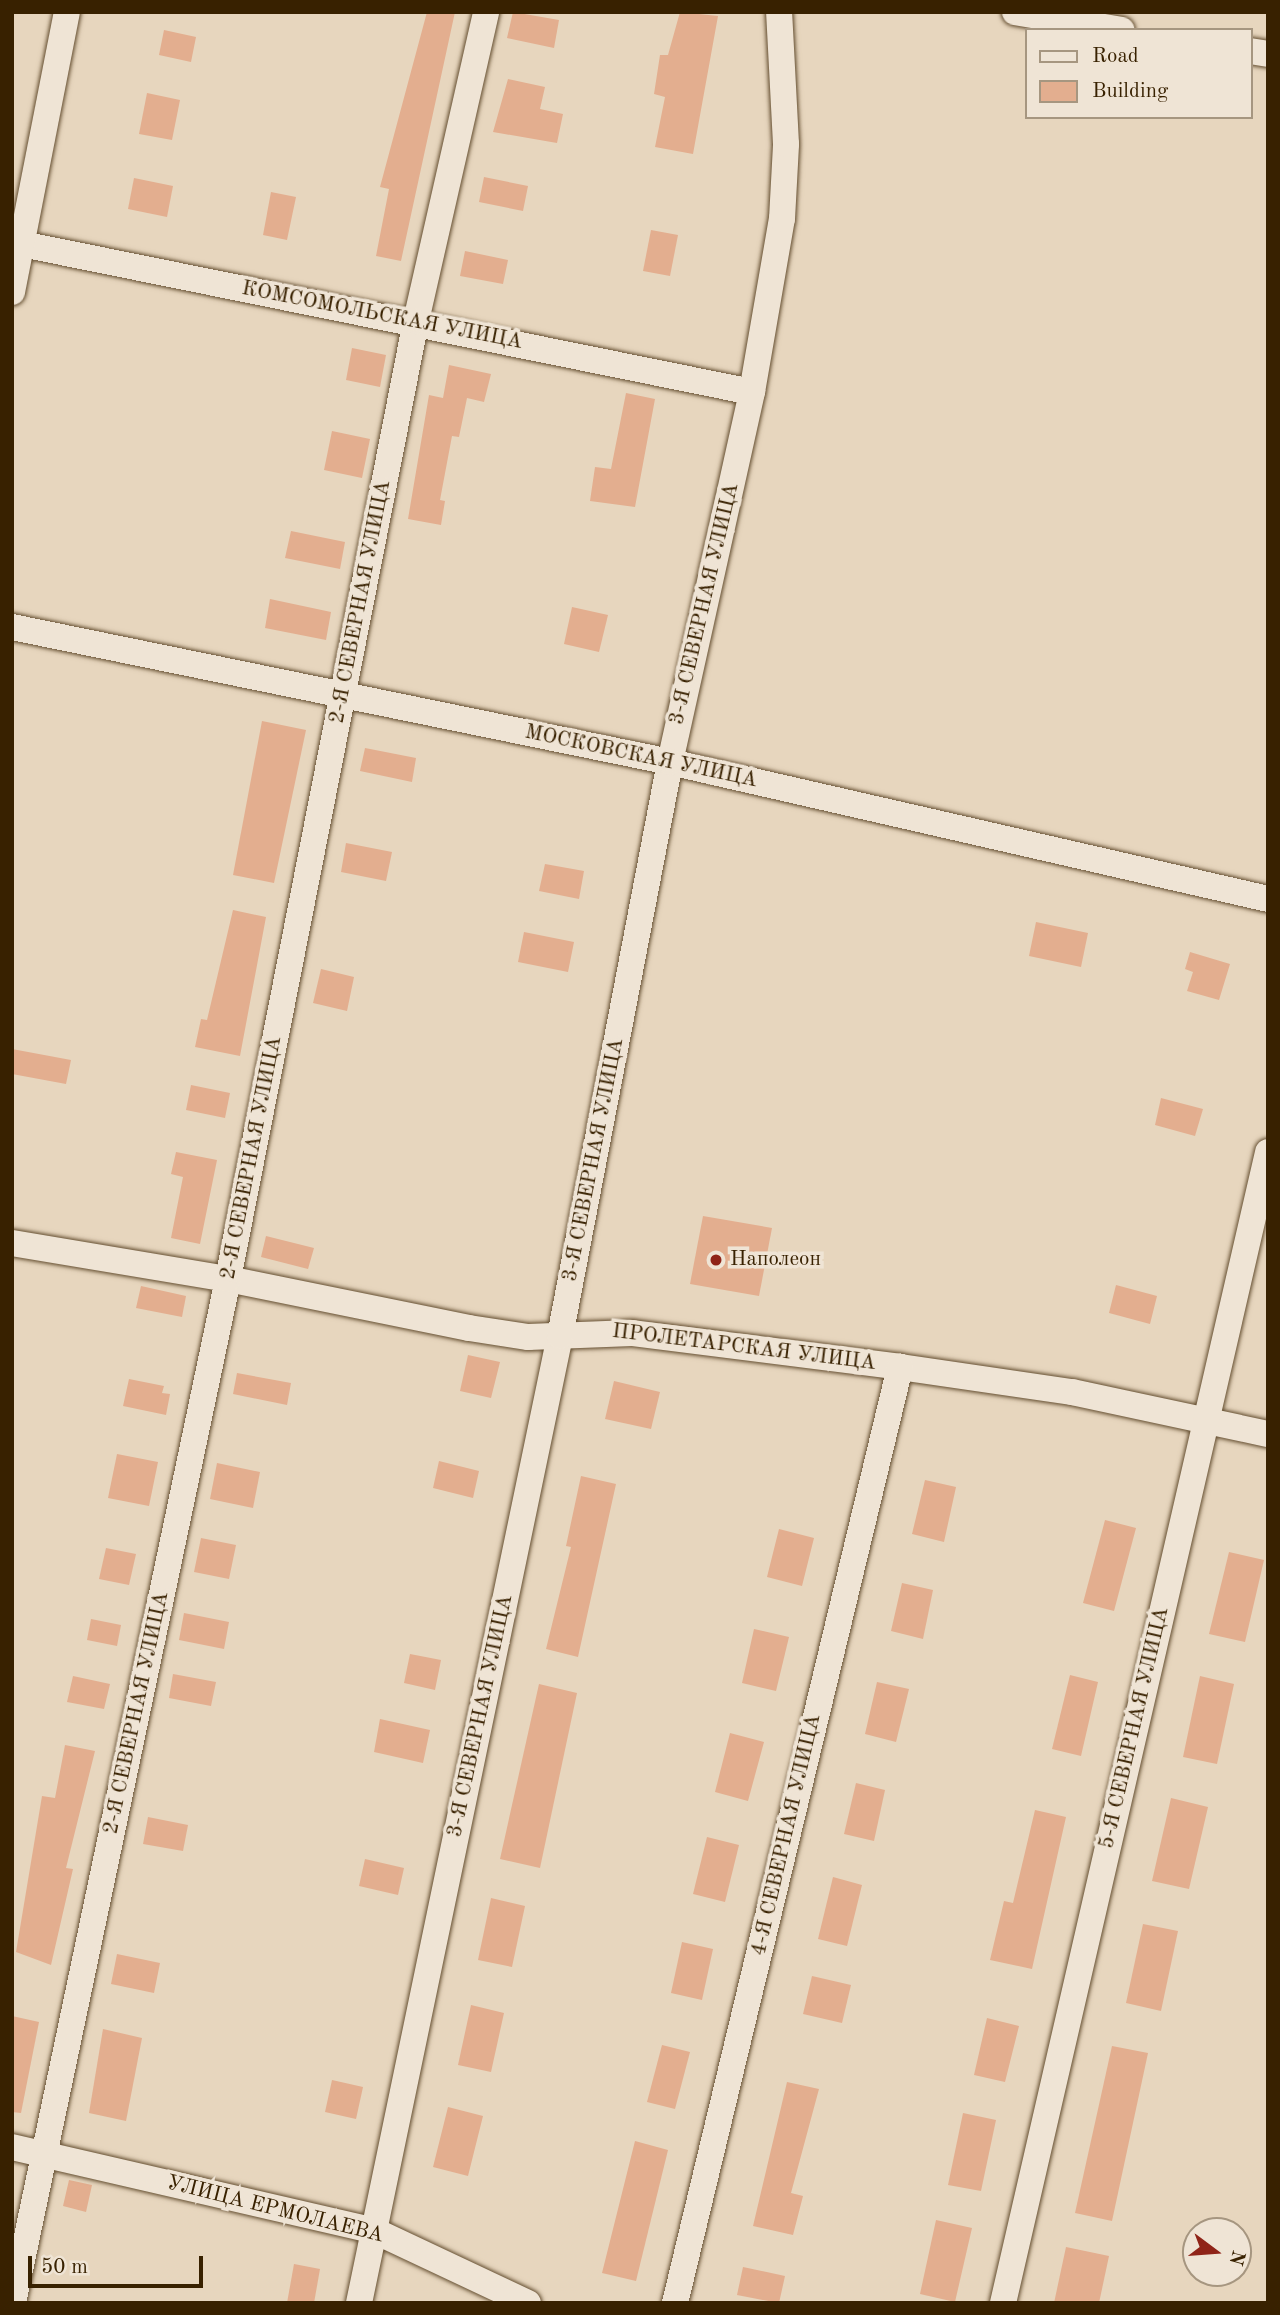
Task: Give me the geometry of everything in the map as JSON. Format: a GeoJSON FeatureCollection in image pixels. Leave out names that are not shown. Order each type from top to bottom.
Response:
{"type":"FeatureCollection","features":[{"type":"Feature","properties":{"kind":"street"},"geometry":{"type":"LineString","coordinates":[[12,292],[16,243],[67,12]]}},
{"type":"Feature","properties":{"kind":"street","name":"2-Я СЕВЕРНАЯ УЛИЦА"},"geometry":{"type":"LineString","coordinates":[[13,2303],[228,1279],[416,321],[485,12]]}},
{"type":"Feature","properties":{"kind":"street","name":"3-Я СЕВЕРНАЯ УЛИЦА"},"geometry":{"type":"LineString","coordinates":[[359,2303],[560,1336],[670,762],[752,392],[782,219],[786,144],[779,12]]}},
{"type":"Feature","properties":{"kind":"street"},"geometry":{"type":"LineString","coordinates":[[1015,12],[1109,28]]}},
{"type":"Feature","properties":{"kind":"street","name":"КОМСОМОЛЬСКАЯ УЛИЦА"},"geometry":{"type":"LineString","coordinates":[[16,243],[416,321],[752,392]]}},
{"type":"Feature","properties":{"kind":"street","name":"МОСКОВСКАЯ УЛИЦА"},"geometry":{"type":"LineString","coordinates":[[12,627],[670,762],[1268,899]]}},
{"type":"Feature","properties":{"kind":"street","name":"5-Я СЕВЕРНАЯ УЛИЦА"},"geometry":{"type":"LineString","coordinates":[[1003,2303],[1268,1152]]}},
{"type":"Feature","properties":{"kind":"street","name":"ПРОЛЕТАРСКАЯ УЛИЦА"},"geometry":{"type":"LineString","coordinates":[[12,1243],[228,1279],[469,1328],[528,1337],[632,1333],[900,1367],[1072,1392],[1268,1434]]}},
{"type":"Feature","properties":{"kind":"street","name":"4-Я СЕВЕРНАЯ УЛИЦА"},"geometry":{"type":"LineString","coordinates":[[675,2303],[900,1367]]}},
{"type":"Feature","properties":{"kind":"street","name":"УЛИЦА ЕРМОЛАЕВА"},"geometry":{"type":"LineString","coordinates":[[12,2147],[375,2231],[528,2303]]}},
{"type":"Feature","properties":{"kind":"building"},"geometry":{"type":"Polygon","coordinates":[[[427,12],[455,12],[401,261],[376,256],[389,189],[380,187],[427,12]]]}},
{"type":"Feature","properties":{"kind":"building"},"geometry":{"type":"Polygon","coordinates":[[[513,12],[559,20],[554,48],[507,38],[513,12]]]}},
{"type":"Feature","properties":{"kind":"building"},"geometry":{"type":"Polygon","coordinates":[[[680,12],[718,16],[693,154],[655,147],[665,97],[654,94],[660,55],[668,55],[680,12]]]}},
{"type":"Feature","properties":{"kind":"building"},"geometry":{"type":"Polygon","coordinates":[[[164,30],[196,37],[191,62],[159,55],[164,30]]]}},
{"type":"Feature","properties":{"kind":"building"},"geometry":{"type":"Polygon","coordinates":[[[508,79],[545,87],[540,109],[563,114],[557,143],[493,132],[508,79]]]}},
{"type":"Feature","properties":{"kind":"building"},"geometry":{"type":"Polygon","coordinates":[[[147,93],[180,100],[172,140],[139,134],[147,93]]]}},
{"type":"Feature","properties":{"kind":"building"},"geometry":{"type":"Polygon","coordinates":[[[484,177],[528,186],[523,211],[479,202],[484,177]]]}},
{"type":"Feature","properties":{"kind":"building"},"geometry":{"type":"Polygon","coordinates":[[[134,178],[173,186],[167,217],[128,209],[134,178]]]}},
{"type":"Feature","properties":{"kind":"building"},"geometry":{"type":"Polygon","coordinates":[[[271,192],[296,197],[287,240],[263,235],[271,192]]]}},
{"type":"Feature","properties":{"kind":"building"},"geometry":{"type":"Polygon","coordinates":[[[651,230],[678,235],[670,276],[643,271],[651,230]]]}},
{"type":"Feature","properties":{"kind":"building"},"geometry":{"type":"Polygon","coordinates":[[[465,251],[508,260],[503,284],[460,276],[465,251]]]}},
{"type":"Feature","properties":{"kind":"building"},"geometry":{"type":"Polygon","coordinates":[[[352,348],[386,355],[380,387],[346,380],[352,348]]]}},
{"type":"Feature","properties":{"kind":"building"},"geometry":{"type":"Polygon","coordinates":[[[449,365],[491,374],[484,402],[467,398],[459,437],[452,436],[440,500],[445,501],[441,525],[408,519],[429,395],[443,398],[449,365]]]}},
{"type":"Feature","properties":{"kind":"building"},"geometry":{"type":"Polygon","coordinates":[[[626,393],[655,399],[635,507],[590,501],[595,467],[611,469],[626,393]]]}},
{"type":"Feature","properties":{"kind":"building"},"geometry":{"type":"Polygon","coordinates":[[[332,431],[370,439],[362,478],[324,470],[332,431]]]}},
{"type":"Feature","properties":{"kind":"building"},"geometry":{"type":"Polygon","coordinates":[[[291,531],[345,542],[340,569],[285,558],[291,531]]]}},
{"type":"Feature","properties":{"kind":"building"},"geometry":{"type":"Polygon","coordinates":[[[270,599],[331,612],[326,640],[265,628],[270,599]]]}},
{"type":"Feature","properties":{"kind":"building"},"geometry":{"type":"Polygon","coordinates":[[[572,607],[608,615],[599,652],[564,644],[572,607]]]}},
{"type":"Feature","properties":{"kind":"building"},"geometry":{"type":"Polygon","coordinates":[[[262,721],[306,730],[274,883],[233,875],[262,721]]]}},
{"type":"Feature","properties":{"kind":"building"},"geometry":{"type":"Polygon","coordinates":[[[365,748],[416,758],[412,782],[360,771],[365,748]]]}},
{"type":"Feature","properties":{"kind":"building"},"geometry":{"type":"Polygon","coordinates":[[[346,843],[392,852],[386,881],[341,872],[346,843]]]}},
{"type":"Feature","properties":{"kind":"building"},"geometry":{"type":"Polygon","coordinates":[[[545,864],[584,871],[579,899],[539,891],[545,864]]]}},
{"type":"Feature","properties":{"kind":"building"},"geometry":{"type":"Polygon","coordinates":[[[233,910],[266,917],[240,1056],[195,1047],[201,1019],[207,1020],[233,910]]]}},
{"type":"Feature","properties":{"kind":"building"},"geometry":{"type":"Polygon","coordinates":[[[1036,922],[1088,933],[1081,967],[1029,956],[1036,922]]]}},
{"type":"Feature","properties":{"kind":"building"},"geometry":{"type":"Polygon","coordinates":[[[524,932],[574,942],[568,972],[518,962],[524,932]]]}},
{"type":"Feature","properties":{"kind":"building"},"geometry":{"type":"Polygon","coordinates":[[[1190,952],[1230,964],[1219,1000],[1187,991],[1193,972],[1185,969],[1190,952]]]}},
{"type":"Feature","properties":{"kind":"building"},"geometry":{"type":"Polygon","coordinates":[[[321,969],[354,977],[347,1011],[313,1003],[321,969]]]}},
{"type":"Feature","properties":{"kind":"building"},"geometry":{"type":"Polygon","coordinates":[[[12,1049],[71,1060],[66,1084],[12,1074],[12,1049]]]}},
{"type":"Feature","properties":{"kind":"building"},"geometry":{"type":"Polygon","coordinates":[[[191,1085],[230,1093],[225,1118],[186,1110],[191,1085]]]}},
{"type":"Feature","properties":{"kind":"building"},"geometry":{"type":"Polygon","coordinates":[[[1161,1098],[1203,1109],[1195,1136],[1155,1125],[1161,1098]]]}},
{"type":"Feature","properties":{"kind":"building"},"geometry":{"type":"Polygon","coordinates":[[[176,1152],[217,1160],[200,1244],[171,1238],[183,1177],[171,1174],[176,1152]]]}},
{"type":"Feature","properties":{"kind":"building"},"geometry":{"type":"Polygon","coordinates":[[[703,1216],[772,1228],[759,1296],[690,1284],[703,1216]]]}},
{"type":"Feature","properties":{"kind":"building"},"geometry":{"type":"Polygon","coordinates":[[[266,1236],[314,1248],[308,1269],[261,1257],[266,1236]]]}},
{"type":"Feature","properties":{"kind":"building"},"geometry":{"type":"Polygon","coordinates":[[[1116,1285],[1157,1296],[1150,1324],[1109,1313],[1116,1285]]]}},
{"type":"Feature","properties":{"kind":"building"},"geometry":{"type":"Polygon","coordinates":[[[141,1286],[186,1296],[182,1317],[136,1308],[141,1286]]]}},
{"type":"Feature","properties":{"kind":"building"},"geometry":{"type":"Polygon","coordinates":[[[468,1355],[500,1362],[491,1398],[460,1391],[468,1355]]]}},
{"type":"Feature","properties":{"kind":"building"},"geometry":{"type":"Polygon","coordinates":[[[237,1373],[291,1383],[287,1405],[233,1394],[237,1373]]]}},
{"type":"Feature","properties":{"kind":"building"},"geometry":{"type":"Polygon","coordinates":[[[129,1379],[164,1386],[162,1393],[170,1394],[166,1415],[123,1406],[129,1379]]]}},
{"type":"Feature","properties":{"kind":"building"},"geometry":{"type":"Polygon","coordinates":[[[614,1381],[660,1392],[651,1429],[605,1419],[614,1381]]]}},
{"type":"Feature","properties":{"kind":"building"},"geometry":{"type":"Polygon","coordinates":[[[117,1454],[158,1462],[149,1506],[108,1498],[117,1454]]]}},
{"type":"Feature","properties":{"kind":"building"},"geometry":{"type":"Polygon","coordinates":[[[439,1461],[479,1471],[473,1498],[433,1488],[439,1461]]]}},
{"type":"Feature","properties":{"kind":"building"},"geometry":{"type":"Polygon","coordinates":[[[217,1463],[260,1472],[253,1508],[210,1499],[217,1463]]]}},
{"type":"Feature","properties":{"kind":"building"},"geometry":{"type":"Polygon","coordinates":[[[581,1476],[616,1484],[578,1657],[546,1649],[571,1547],[566,1546],[581,1476]]]}},
{"type":"Feature","properties":{"kind":"building"},"geometry":{"type":"Polygon","coordinates":[[[925,1480],[956,1487],[944,1542],[912,1534],[925,1480]]]}},
{"type":"Feature","properties":{"kind":"building"},"geometry":{"type":"Polygon","coordinates":[[[1105,1520],[1136,1528],[1114,1611],[1083,1603],[1105,1520]]]}},
{"type":"Feature","properties":{"kind":"building"},"geometry":{"type":"Polygon","coordinates":[[[779,1529],[814,1538],[802,1586],[767,1577],[779,1529]]]}},
{"type":"Feature","properties":{"kind":"building"},"geometry":{"type":"Polygon","coordinates":[[[201,1538],[236,1545],[229,1579],[194,1572],[201,1538]]]}},
{"type":"Feature","properties":{"kind":"building"},"geometry":{"type":"Polygon","coordinates":[[[106,1548],[136,1554],[129,1585],[99,1579],[106,1548]]]}},
{"type":"Feature","properties":{"kind":"building"},"geometry":{"type":"Polygon","coordinates":[[[1229,1552],[1264,1560],[1245,1642],[1209,1634],[1229,1552]]]}},
{"type":"Feature","properties":{"kind":"building"},"geometry":{"type":"Polygon","coordinates":[[[902,1583],[933,1590],[923,1639],[891,1631],[902,1583]]]}},
{"type":"Feature","properties":{"kind":"building"},"geometry":{"type":"Polygon","coordinates":[[[184,1613],[229,1622],[224,1649],[179,1640],[184,1613]]]}},
{"type":"Feature","properties":{"kind":"building"},"geometry":{"type":"Polygon","coordinates":[[[91,1619],[121,1625],[117,1646],[87,1640],[91,1619]]]}},
{"type":"Feature","properties":{"kind":"building"},"geometry":{"type":"Polygon","coordinates":[[[754,1629],[789,1637],[776,1691],[742,1683],[754,1629]]]}},
{"type":"Feature","properties":{"kind":"building"},"geometry":{"type":"Polygon","coordinates":[[[410,1654],[441,1660],[435,1690],[404,1683],[410,1654]]]}},
{"type":"Feature","properties":{"kind":"building"},"geometry":{"type":"Polygon","coordinates":[[[173,1674],[216,1682],[211,1706],[169,1698],[173,1674]]]}},
{"type":"Feature","properties":{"kind":"building"},"geometry":{"type":"Polygon","coordinates":[[[1070,1675],[1098,1682],[1081,1756],[1052,1749],[1070,1675]]]}},
{"type":"Feature","properties":{"kind":"building"},"geometry":{"type":"Polygon","coordinates":[[[73,1676],[110,1684],[104,1709],[67,1702],[73,1676]]]}},
{"type":"Feature","properties":{"kind":"building"},"geometry":{"type":"Polygon","coordinates":[[[1200,1676],[1234,1684],[1217,1764],[1183,1757],[1200,1676]]]}},
{"type":"Feature","properties":{"kind":"building"},"geometry":{"type":"Polygon","coordinates":[[[877,1682],[909,1689],[896,1742],[865,1734],[877,1682]]]}},
{"type":"Feature","properties":{"kind":"building"},"geometry":{"type":"Polygon","coordinates":[[[539,1684],[577,1693],[540,1868],[500,1859],[539,1684]]]}},
{"type":"Feature","properties":{"kind":"building"},"geometry":{"type":"Polygon","coordinates":[[[380,1719],[430,1730],[423,1763],[374,1752],[380,1719]]]}},
{"type":"Feature","properties":{"kind":"building"},"geometry":{"type":"Polygon","coordinates":[[[730,1733],[764,1742],[748,1801],[715,1792],[730,1733]]]}},
{"type":"Feature","properties":{"kind":"building"},"geometry":{"type":"Polygon","coordinates":[[[65,1745],[95,1751],[66,1868],[73,1869],[51,1965],[16,1952],[42,1796],[55,1798],[65,1745]]]}},
{"type":"Feature","properties":{"kind":"building"},"geometry":{"type":"Polygon","coordinates":[[[856,1783],[885,1790],[874,1841],[844,1834],[856,1783]]]}},
{"type":"Feature","properties":{"kind":"building"},"geometry":{"type":"Polygon","coordinates":[[[1171,1798],[1208,1807],[1189,1889],[1152,1881],[1171,1798]]]}},
{"type":"Feature","properties":{"kind":"building"},"geometry":{"type":"Polygon","coordinates":[[[1035,1810],[1066,1817],[1032,1969],[990,1960],[1004,1901],[1013,1903],[1035,1810]]]}},
{"type":"Feature","properties":{"kind":"building"},"geometry":{"type":"Polygon","coordinates":[[[148,1817],[188,1825],[183,1851],[143,1844],[148,1817]]]}},
{"type":"Feature","properties":{"kind":"building"},"geometry":{"type":"Polygon","coordinates":[[[707,1837],[739,1845],[725,1902],[693,1894],[707,1837]]]}},
{"type":"Feature","properties":{"kind":"building"},"geometry":{"type":"Polygon","coordinates":[[[365,1859],[404,1868],[398,1895],[359,1886],[365,1859]]]}},
{"type":"Feature","properties":{"kind":"building"},"geometry":{"type":"Polygon","coordinates":[[[833,1877],[862,1885],[847,1946],[818,1939],[833,1877]]]}},
{"type":"Feature","properties":{"kind":"building"},"geometry":{"type":"Polygon","coordinates":[[[491,1898],[525,1906],[512,1967],[478,1960],[491,1898]]]}},
{"type":"Feature","properties":{"kind":"building"},"geometry":{"type":"Polygon","coordinates":[[[1143,1924],[1178,1931],[1161,2011],[1126,2003],[1143,1924]]]}},
{"type":"Feature","properties":{"kind":"building"},"geometry":{"type":"Polygon","coordinates":[[[682,1942],[713,1949],[702,2000],[671,1993],[682,1942]]]}},
{"type":"Feature","properties":{"kind":"building"},"geometry":{"type":"Polygon","coordinates":[[[117,1954],[160,1963],[154,1993],[111,1984],[117,1954]]]}},
{"type":"Feature","properties":{"kind":"building"},"geometry":{"type":"Polygon","coordinates":[[[812,1976],[851,1985],[842,2023],[803,2014],[812,1976]]]}},
{"type":"Feature","properties":{"kind":"building"},"geometry":{"type":"Polygon","coordinates":[[[471,2005],[504,2013],[491,2072],[458,2065],[471,2005]]]}},
{"type":"Feature","properties":{"kind":"building"},"geometry":{"type":"Polygon","coordinates":[[[12,2016],[39,2022],[21,2113],[12,2112],[12,2016]]]}},
{"type":"Feature","properties":{"kind":"building"},"geometry":{"type":"Polygon","coordinates":[[[987,2018],[1019,2026],[1005,2082],[974,2075],[987,2018]]]}},
{"type":"Feature","properties":{"kind":"building"},"geometry":{"type":"Polygon","coordinates":[[[103,2029],[142,2038],[126,2121],[89,2113],[103,2029]]]}},
{"type":"Feature","properties":{"kind":"building"},"geometry":{"type":"Polygon","coordinates":[[[662,2045],[690,2052],[675,2109],[647,2102],[662,2045]]]}},
{"type":"Feature","properties":{"kind":"building"},"geometry":{"type":"Polygon","coordinates":[[[1112,2046],[1148,2053],[1112,2221],[1075,2213],[1112,2046]]]}},
{"type":"Feature","properties":{"kind":"building"},"geometry":{"type":"Polygon","coordinates":[[[332,2080],[363,2087],[356,2119],[325,2112],[332,2080]]]}},
{"type":"Feature","properties":{"kind":"building"},"geometry":{"type":"Polygon","coordinates":[[[787,2082],[819,2089],[791,2193],[803,2196],[793,2235],[753,2226],[787,2082]]]}},
{"type":"Feature","properties":{"kind":"building"},"geometry":{"type":"Polygon","coordinates":[[[448,2107],[483,2116],[468,2176],[433,2167],[448,2107]]]}},
{"type":"Feature","properties":{"kind":"building"},"geometry":{"type":"Polygon","coordinates":[[[963,2113],[996,2120],[981,2191],[948,2185],[963,2113]]]}},
{"type":"Feature","properties":{"kind":"building"},"geometry":{"type":"Polygon","coordinates":[[[635,2141],[668,2150],[636,2281],[602,2273],[635,2141]]]}},
{"type":"Feature","properties":{"kind":"building"},"geometry":{"type":"Polygon","coordinates":[[[69,2180],[92,2185],[86,2212],[63,2206],[69,2180]]]}},
{"type":"Feature","properties":{"kind":"building"},"geometry":{"type":"Polygon","coordinates":[[[936,2220],[972,2228],[955,2302],[920,2294],[936,2220]]]}},
{"type":"Feature","properties":{"kind":"building"},"geometry":{"type":"Polygon","coordinates":[[[1066,2247],[1109,2256],[1099,2303],[1054,2303],[1066,2247]]]}},
{"type":"Feature","properties":{"kind":"building"},"geometry":{"type":"Polygon","coordinates":[[[294,2264],[320,2269],[314,2303],[287,2303],[294,2264]]]}},
{"type":"Feature","properties":{"kind":"building"},"geometry":{"type":"Polygon","coordinates":[[[743,2267],[785,2276],[779,2303],[737,2295],[743,2267]]]}},
{"type":"Feature","properties":{"kind":"place","name":"Наполеон"},"geometry":{"type":"Point","coordinates":[716,1260]}}]}
